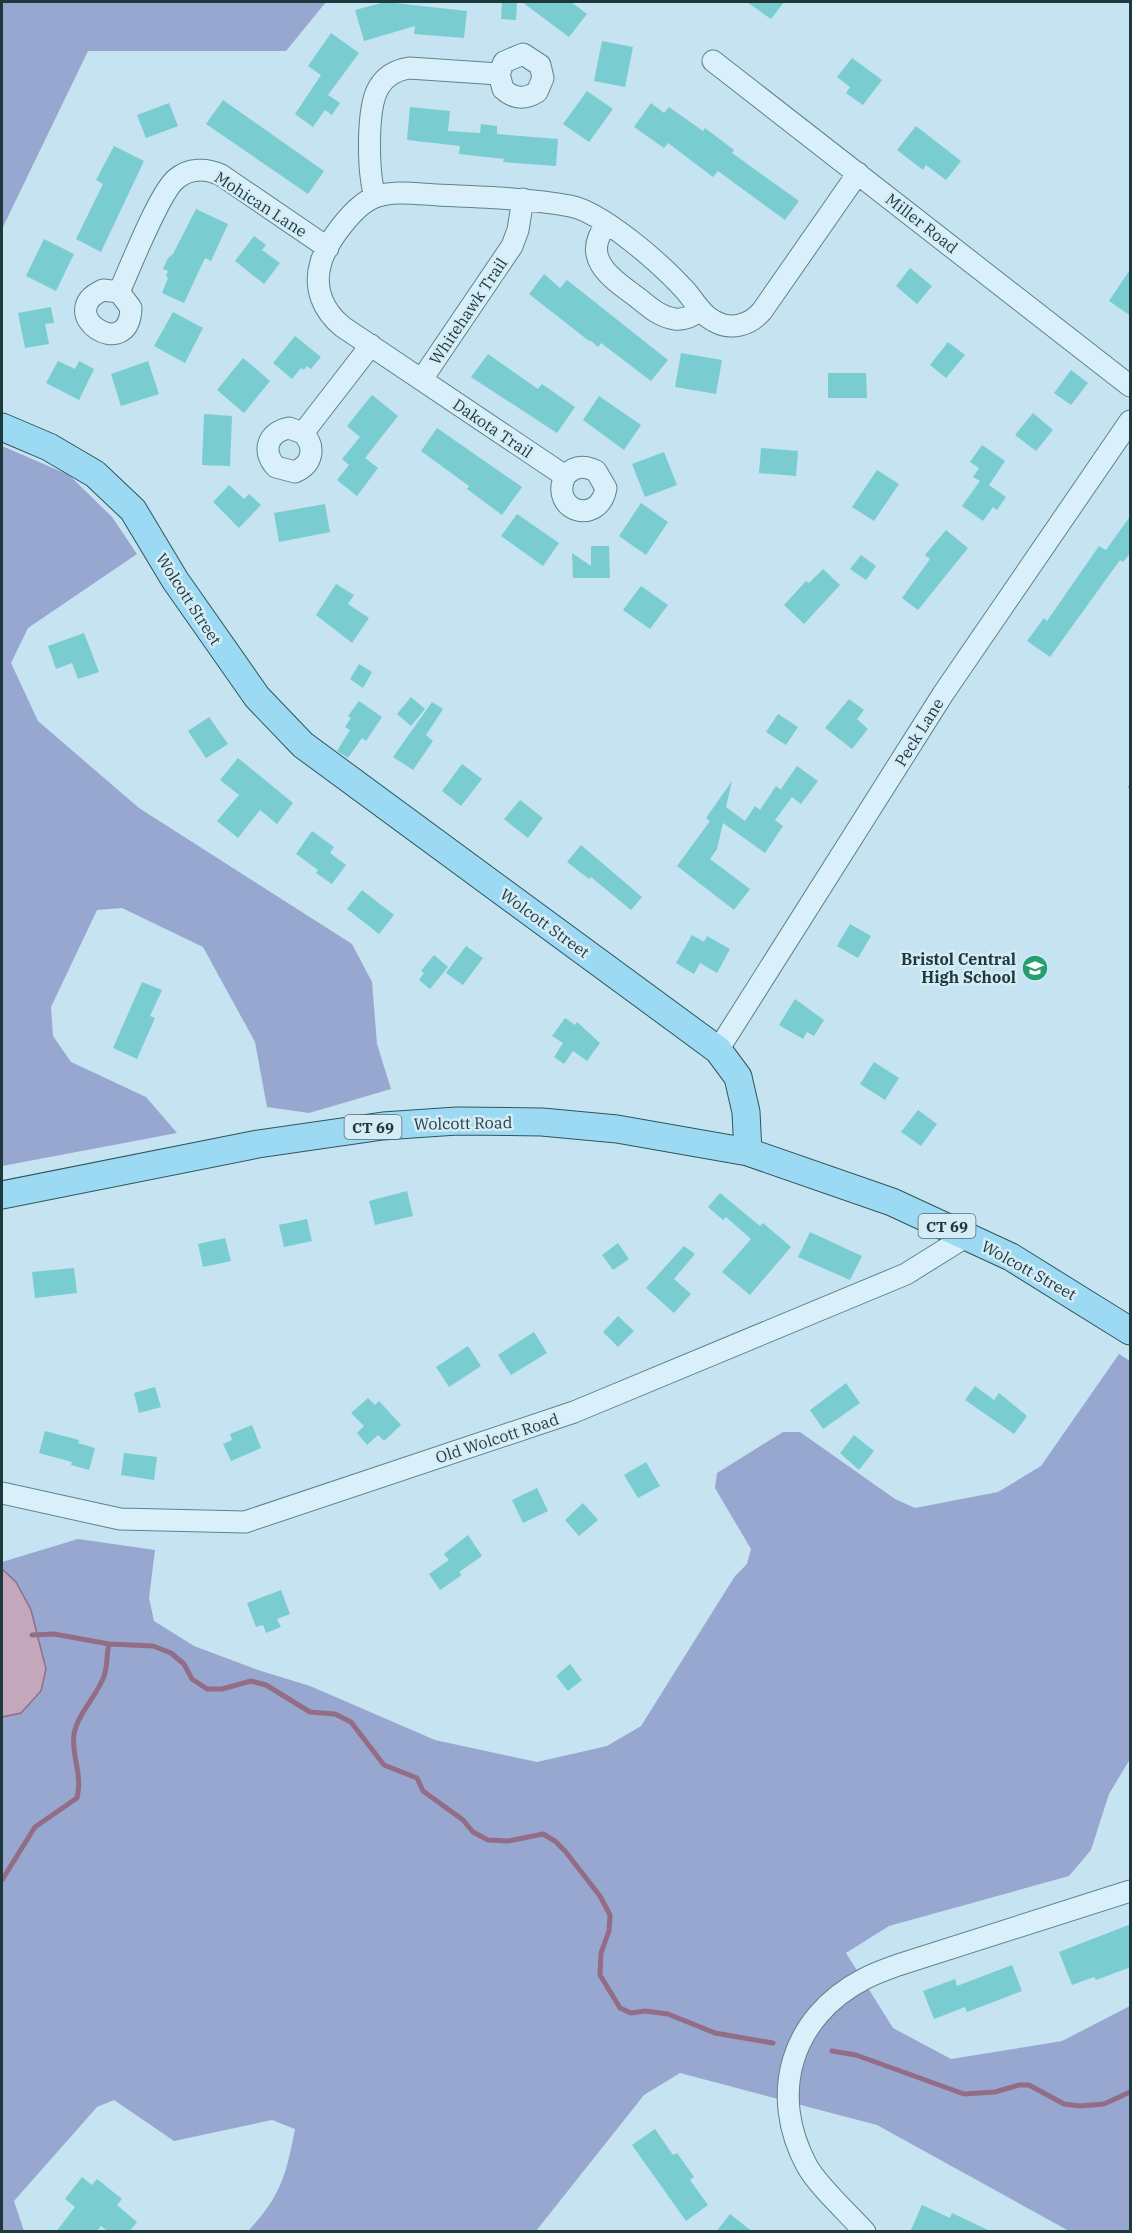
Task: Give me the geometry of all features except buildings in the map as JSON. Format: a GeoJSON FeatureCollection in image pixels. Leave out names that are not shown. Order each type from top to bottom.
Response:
{"type":"FeatureCollection","features":[{"type":"Feature","properties":{"kind":"main road","name":"Wolcott Street"},"geometry":{"type":"LineString","coordinates":[[2,427],[49,447],[95,474],[133,510],[175,580],[257,697],[303,745],[718,1050],[738,1077],[746,1112],[748,1152],[892,1202],[967,1236],[1011,1257],[1131,1331]]}},
{"type":"Feature","properties":{"kind":"main road","name":"Wolcott Road"},"geometry":{"type":"LineString","coordinates":[[2,1195],[313,1134],[447,1122],[542,1122],[617,1129],[748,1152]]}},
{"type":"Feature","properties":{"kind":"street","name":"Miller Road"},"geometry":{"type":"LineString","coordinates":[[713,61],[1131,386]]}},
{"type":"Feature","properties":{"kind":"street"},"geometry":{"type":"LineString","coordinates":[[499,74],[409,68],[396,72],[385,80],[377,91],[373,104],[369,164],[375,197],[394,193],[523,199],[584,210],[607,224],[674,277],[701,310],[713,321],[725,326],[737,326],[754,320],[858,173]]}},
{"type":"Feature","properties":{"kind":"street","name":"Mohican Lane"},"geometry":{"type":"LineString","coordinates":[[118,292],[166,191],[180,176],[193,171],[207,170],[221,175],[328,248]]}},
{"type":"Feature","properties":{"kind":"street","name":"Whitehawk Trail"},"geometry":{"type":"LineString","coordinates":[[375,197],[354,211],[328,248],[318,273],[319,290],[325,307],[335,321],[422,379],[512,246],[518,230],[523,199]]}},
{"type":"Feature","properties":{"kind":"street"},"geometry":{"type":"LineString","coordinates":[[607,224],[599,235],[597,247],[598,260],[607,276],[667,317],[685,318],[701,310]]}},
{"type":"Feature","properties":{"kind":"street"},"geometry":{"type":"LineString","coordinates":[[303,433],[371,345]]}},
{"type":"Feature","properties":{"kind":"street","name":"Dakota Trail"},"geometry":{"type":"LineString","coordinates":[[422,379],[565,476]]}},
{"type":"Feature","properties":{"kind":"street","name":"Peck Lane"},"geometry":{"type":"LineString","coordinates":[[718,1050],[943,694],[1131,421]]}},
{"type":"Feature","properties":{"kind":"street","name":"Old Wolcott Road"},"geometry":{"type":"LineString","coordinates":[[2,1492],[120,1519],[245,1522],[574,1412],[906,1275],[967,1236]]}},
{"type":"Feature","properties":{"kind":"street"},"geometry":{"type":"LineString","coordinates":[[865,2232],[808,2168],[791,2130],[786,2084],[800,2038],[830,2003],[863,1979],[898,1965],[1131,1891]]}},
{"type":"Feature","properties":{"kind":"shaded area"},"geometry":{"type":"Polygon","coordinates":[[[2,2],[326,2],[286,51],[88,51],[2,229],[2,2]]]}},
{"type":"Feature","properties":{"kind":"shaded area"},"geometry":{"type":"Polygon","coordinates":[[[2,446],[69,475],[112,517],[137,554],[28,628],[11,663],[38,721],[139,808],[352,944],[372,982],[377,1044],[391,1089],[309,1113],[267,1107],[255,1042],[203,947],[122,908],[97,910],[51,1007],[53,1036],[71,1062],[146,1097],[177,1133],[2,1166],[2,446]]]}},
{"type":"Feature","properties":{"kind":"shaded area"},"geometry":{"type":"Polygon","coordinates":[[[1119,1354],[1130,1361],[1130,1759],[1109,1794],[1091,1850],[1069,1876],[889,1926],[846,1953],[893,2028],[951,2059],[1062,2041],[1130,2006],[1130,2231],[1069,2231],[877,2125],[680,2073],[644,2095],[536,2231],[248,2231],[268,2207],[281,2184],[295,2129],[272,2120],[174,2141],[114,2100],[97,2107],[14,2201],[24,2231],[2,2232],[2,1717],[21,1713],[46,1669],[31,1610],[2,1569],[2,1562],[78,1539],[155,1550],[149,1598],[154,1621],[194,1646],[310,1686],[435,1740],[537,1762],[607,1746],[641,1726],[735,1576],[747,1564],[751,1549],[715,1488],[717,1473],[783,1432],[800,1432],[895,1499],[915,1508],[998,1492],[1041,1466],[1119,1354]]]}},
{"type":"Feature","properties":{"kind":"shaded area"},"geometry":{"type":"Polygon","coordinates":[[[2,1569],[16,1582],[31,1610],[46,1669],[41,1691],[21,1713],[2,1717],[2,1569]]]}},
{"type":"Feature","properties":{"kind":"waterway"},"geometry":{"type":"LineString","coordinates":[[32,1635],[54,1634],[109,1644],[153,1646],[171,1653],[184,1664],[192,1679],[207,1689],[222,1689],[251,1681],[266,1685],[310,1712],[335,1714],[351,1722],[384,1765],[417,1778],[423,1791],[463,1820],[473,1832],[488,1840],[508,1841],[543,1834],[565,1851],[600,1896],[610,1915],[609,1931],[601,1953],[600,1975],[620,2008],[631,2013],[645,2011],[668,2014],[715,2033],[773,2043]]}},
{"type":"Feature","properties":{"kind":"waterway"},"geometry":{"type":"LineString","coordinates":[[2,1880],[35,1827],[77,1798],[79,1781],[74,1734],[79,1719],[104,1676],[109,1644]]}},
{"type":"Feature","properties":{"kind":"waterway"},"geometry":{"type":"LineString","coordinates":[[832,2051],[856,2055],[964,2094],[995,2092],[1019,2085],[1029,2085],[1064,2104],[1080,2106],[1104,2104],[1130,2092]]}},
{"type":"Feature","properties":{"kind":"place","name":"Bristol Central High School"},"geometry":{"type":"Point","coordinates":[1035,968]}}]}
